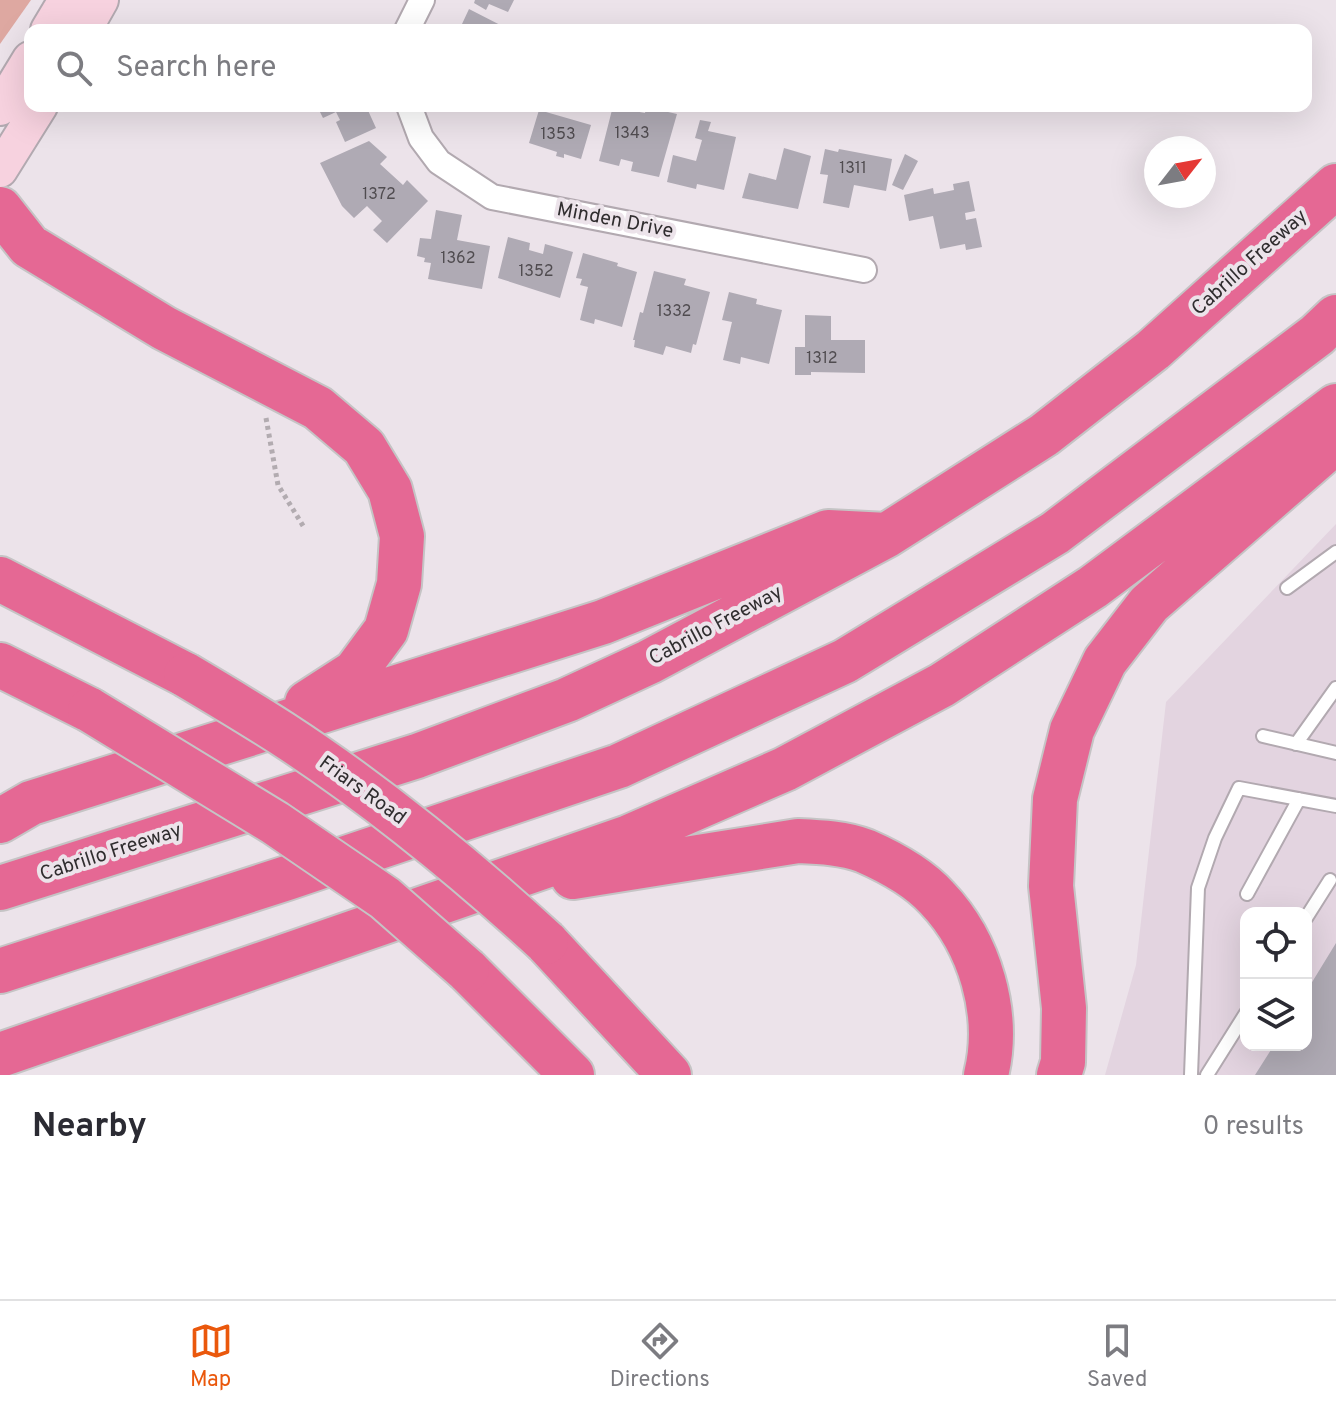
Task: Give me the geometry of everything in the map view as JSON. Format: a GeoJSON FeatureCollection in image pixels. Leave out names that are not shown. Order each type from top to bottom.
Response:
{"type":"FeatureCollection","features":[{"type":"Feature","properties":{"kind":"highway","name":"Cabrillo Freeway"},"geometry":{"type":"LineString","coordinates":[[0,888],[417,756],[567,700],[649,662],[887,535],[1044,435],[1153,350],[1336,186]]}},
{"type":"Feature","properties":{"kind":"highway"},"geometry":{"type":"LineString","coordinates":[[0,209],[15,249],[318,408],[364,447],[390,490],[402,536],[399,584],[386,630],[355,672],[265,731]]}},
{"type":"Feature","properties":{"kind":"highway"},"geometry":{"type":"LineString","coordinates":[[0,971],[619,766],[845,661],[1055,533],[1317,335],[1336,317]]}},
{"type":"Feature","properties":{"kind":"highway"},"geometry":{"type":"LineString","coordinates":[[0,1055],[629,837],[785,769],[942,685],[1093,587],[1336,406]]}},
{"type":"Feature","properties":{"kind":"highway"},"geometry":{"type":"LineString","coordinates":[[1059,1075],[1063,1062],[1064,1008],[1051,886],[1055,799],[1072,730],[1105,661],[1149,604],[1336,441]]}},
{"type":"Feature","properties":{"kind":"highway"},"geometry":{"type":"LineString","coordinates":[[10,810],[603,622],[828,532],[887,535]]}},
{"type":"Feature","properties":{"kind":"highway","name":"Friars Road"},"geometry":{"type":"LineString","coordinates":[[0,579],[186,675],[282,733],[393,812],[464,869],[546,942],[669,1075]]}},
{"type":"Feature","properties":{"kind":"highway"},"geometry":{"type":"LineString","coordinates":[[0,665],[90,710],[275,823],[373,890],[415,922],[467,970],[572,1075]]}},
{"type":"Feature","properties":{"kind":"highway"},"geometry":{"type":"LineString","coordinates":[[468,893],[798,841],[834,843],[863,850],[891,864],[937,897],[965,935],[982,974],[990,1012],[990,1059],[986,1075]]}},
{"type":"Feature","properties":{"kind":"main road"},"geometry":{"type":"LineString","coordinates":[[52,24],[66,0]]}},
{"type":"Feature","properties":{"kind":"main road"},"geometry":{"type":"LineString","coordinates":[[87,24],[101,0]]}},
{"type":"Feature","properties":{"kind":"main road"},"geometry":{"type":"LineString","coordinates":[[0,108],[24,69]]}},
{"type":"Feature","properties":{"kind":"main road"},"geometry":{"type":"LineString","coordinates":[[0,170],[36,112]]}},
{"type":"Feature","properties":{"kind":"street"},"geometry":{"type":"LineString","coordinates":[[410,24],[422,0]]}},
{"type":"Feature","properties":{"kind":"street","name":"Minden Drive"},"geometry":{"type":"LineString","coordinates":[[411,112],[421,138],[439,162],[492,197],[864,270]]}},
{"type":"Feature","properties":{"kind":"lane"},"geometry":{"type":"LineString","coordinates":[[1287,588],[1336,552]]}},
{"type":"Feature","properties":{"kind":"lane"},"geometry":{"type":"LineString","coordinates":[[1296,744],[1336,688]]}},
{"type":"Feature","properties":{"kind":"lane"},"geometry":{"type":"LineString","coordinates":[[1263,736],[1336,753]]}},
{"type":"Feature","properties":{"kind":"lane"},"geometry":{"type":"LineString","coordinates":[[1191,1075],[1198,888],[1215,838],[1239,788],[1336,806]]}},
{"type":"Feature","properties":{"kind":"lane"},"geometry":{"type":"LineString","coordinates":[[1247,894],[1299,799]]}},
{"type":"Feature","properties":{"kind":"lane"},"geometry":{"type":"LineString","coordinates":[[1312,909],[1334,878]]}},
{"type":"Feature","properties":{"kind":"lane"},"geometry":{"type":"LineString","coordinates":[[1207,1075],[1240,1023]]}},
{"type":"Feature","properties":{"kind":"path"},"geometry":{"type":"LineString","coordinates":[[266,416],[278,485],[305,529]]}},
{"type":"Feature","properties":{"kind":"shaded area"},"geometry":{"type":"Polygon","coordinates":[[[0,0],[31,0],[0,44],[0,0]]]}},
{"type":"Feature","properties":{"kind":"shaded area"},"geometry":{"type":"Polygon","coordinates":[[[1336,524],[1336,1075],[1105,1075],[1136,965],[1166,702],[1336,524]]]}},
{"type":"Feature","properties":{"kind":"building"},"geometry":{"type":"Polygon","coordinates":[[[475,0],[514,0],[508,12],[489,4],[486,10],[474,3],[475,0]]]}},
{"type":"Feature","properties":{"kind":"building"},"geometry":{"type":"Polygon","coordinates":[[[469,9],[498,24],[462,24],[469,9]]]}},
{"type":"Feature","properties":{"kind":"building"},"geometry":{"type":"Polygon","coordinates":[[[320,112],[336,112],[323,118],[320,112]]]}},
{"type":"Feature","properties":{"kind":"building"},"geometry":{"type":"Polygon","coordinates":[[[336,112],[369,112],[376,128],[345,142],[336,122],[340,120],[336,112]]]}},
{"type":"Feature","properties":{"kind":"building"},"geometry":{"type":"Polygon","coordinates":[[[538,112],[591,125],[581,159],[564,154],[564,158],[556,156],[557,152],[529,143],[538,112]]]}},
{"type":"Feature","properties":{"kind":"building"},"geometry":{"type":"Polygon","coordinates":[[[611,112],[677,114],[659,177],[631,171],[633,162],[621,159],[619,166],[599,161],[611,112]]]}},
{"type":"Feature","properties":{"kind":"building"},"geometry":{"type":"Polygon","coordinates":[[[700,120],[711,122],[708,131],[736,137],[724,190],[697,184],[696,189],[667,182],[673,155],[696,161],[702,140],[695,138],[700,120]]]}},
{"type":"Feature","properties":{"kind":"building"},"geometry":{"type":"Polygon","coordinates":[[[369,141],[387,157],[380,164],[403,185],[407,180],[428,201],[387,243],[373,230],[382,221],[367,206],[354,218],[342,206],[320,163],[369,141]]]}},
{"type":"Feature","properties":{"kind":"building"},"geometry":{"type":"Polygon","coordinates":[[[784,148],[811,156],[798,209],[742,198],[749,173],[776,180],[784,148]]]}},
{"type":"Feature","properties":{"kind":"building"},"geometry":{"type":"Polygon","coordinates":[[[825,149],[892,159],[886,191],[854,185],[849,208],[823,203],[828,175],[820,174],[825,149]]]}},
{"type":"Feature","properties":{"kind":"building"},"geometry":{"type":"Polygon","coordinates":[[[905,154],[918,161],[903,190],[892,185],[905,154]]]}},
{"type":"Feature","properties":{"kind":"building"},"geometry":{"type":"Polygon","coordinates":[[[969,181],[975,211],[965,213],[966,220],[976,218],[982,247],[966,250],[965,244],[940,249],[933,216],[909,221],[904,195],[933,188],[934,194],[954,190],[953,184],[969,181]]]}},
{"type":"Feature","properties":{"kind":"building"},"geometry":{"type":"Polygon","coordinates":[[[436,210],[462,215],[457,240],[490,246],[482,289],[428,279],[431,263],[417,256],[420,238],[431,239],[436,210]]]}},
{"type":"Feature","properties":{"kind":"building"},"geometry":{"type":"Polygon","coordinates":[[[508,237],[530,243],[529,250],[543,254],[545,244],[573,252],[560,298],[498,278],[508,237]]]}},
{"type":"Feature","properties":{"kind":"building"},"geometry":{"type":"Polygon","coordinates":[[[583,253],[637,272],[622,327],[595,319],[594,324],[580,320],[588,287],[580,285],[582,279],[576,278],[583,253]]]}},
{"type":"Feature","properties":{"kind":"building"},"geometry":{"type":"Polygon","coordinates":[[[654,271],[686,279],[684,285],[710,292],[691,353],[666,346],[663,355],[634,347],[640,312],[643,313],[654,271]]]}},
{"type":"Feature","properties":{"kind":"building"},"geometry":{"type":"Polygon","coordinates":[[[729,292],[757,299],[756,304],[782,310],[769,364],[741,357],[740,364],[723,360],[732,322],[722,320],[729,292]]]}},
{"type":"Feature","properties":{"kind":"building"},"geometry":{"type":"Polygon","coordinates":[[[805,315],[831,316],[831,340],[865,340],[865,373],[811,372],[811,375],[795,375],[795,347],[805,347],[805,315]]]}},
{"type":"Feature","properties":{"kind":"building"},"geometry":{"type":"Polygon","coordinates":[[[1336,943],[1336,1075],[1255,1075],[1270,1051],[1312,1051],[1312,982],[1336,943]]]}}]}
